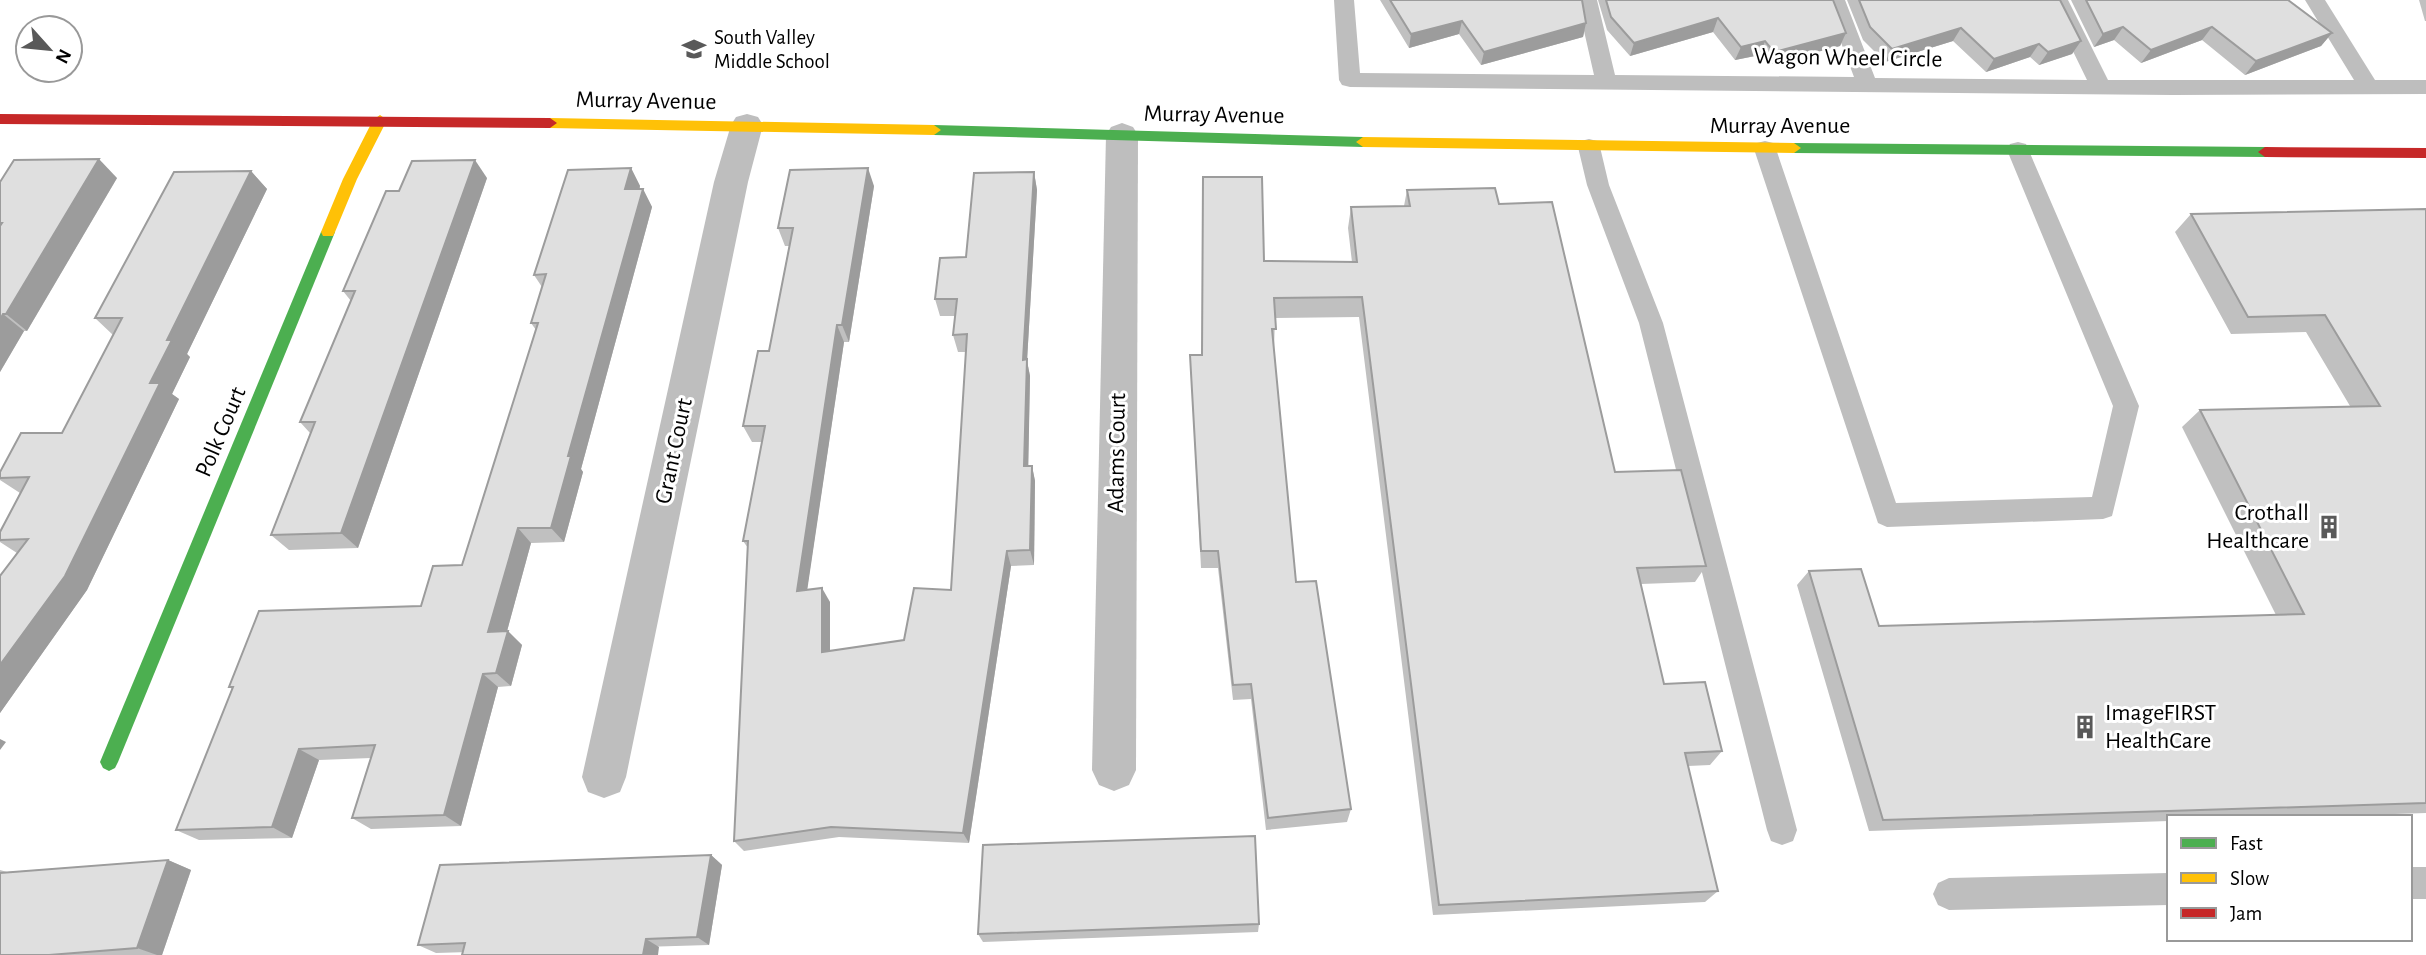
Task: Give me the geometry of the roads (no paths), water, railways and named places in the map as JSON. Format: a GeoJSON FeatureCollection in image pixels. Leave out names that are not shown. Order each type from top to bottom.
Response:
{"type":"FeatureCollection","features":[{"type":"Feature","properties":{"kind":"street","name":"Murray Avenue"},"geometry":{"type":"LineString","coordinates":[[3,123],[380,120],[747,125],[1589,147],[2426,153]]}},
{"type":"Feature","properties":{"kind":"street","name":"Polk Court"},"geometry":{"type":"LineString","coordinates":[[109,762],[350,179],[380,120]]}},
{"type":"Feature","properties":{"kind":"street","name":"Grant Court"},"geometry":{"type":"LineString","coordinates":[[604,776],[728,196],[747,125]]}},
{"type":"Feature","properties":{"kind":"street","name":"Adams Court"},"geometry":{"type":"LineString","coordinates":[[1114,770],[1122,135]]}},
{"type":"Feature","properties":{"kind":"lane","name":"Wagon Wheel Circle"},"geometry":{"type":"LineString","coordinates":[[1344,0],[1350,80],[2426,88]]}},
{"type":"Feature","properties":{"kind":"lane"},"geometry":{"type":"LineString","coordinates":[[1587,0],[1606,82]]}},
{"type":"Feature","properties":{"kind":"lane"},"geometry":{"type":"LineString","coordinates":[[1835,0],[1867,85]]}},
{"type":"Feature","properties":{"kind":"lane"},"geometry":{"type":"LineString","coordinates":[[2058,0],[2101,87]]}},
{"type":"Feature","properties":{"kind":"lane"},"geometry":{"type":"LineString","coordinates":[[2315,0],[2369,87]]}},
{"type":"Feature","properties":{"kind":"lane"},"geometry":{"type":"LineString","coordinates":[[1589,147],[1598,186],[1651,323],[1782,830]]}},
{"type":"Feature","properties":{"kind":"lane"},"geometry":{"type":"LineString","coordinates":[[1765,149],[1886,515],[2104,509],[2126,406],[2018,150]]}},
{"type":"Feature","properties":{"kind":"lane"},"geometry":{"type":"LineString","coordinates":[[1949,894],[2167,889]]}},
{"type":"Feature","properties":{"kind":"place","name":"South Valley Middle School"},"geometry":{"type":"Point","coordinates":[694,49]}},
{"type":"Feature","properties":{"kind":"place","name":"Crothall Healthcare"},"geometry":{"type":"Point","coordinates":[2329,527]}},
{"type":"Feature","properties":{"kind":"place","name":"ImageFIRST HealthCare"},"geometry":{"type":"Point","coordinates":[2085,727]}}]}
